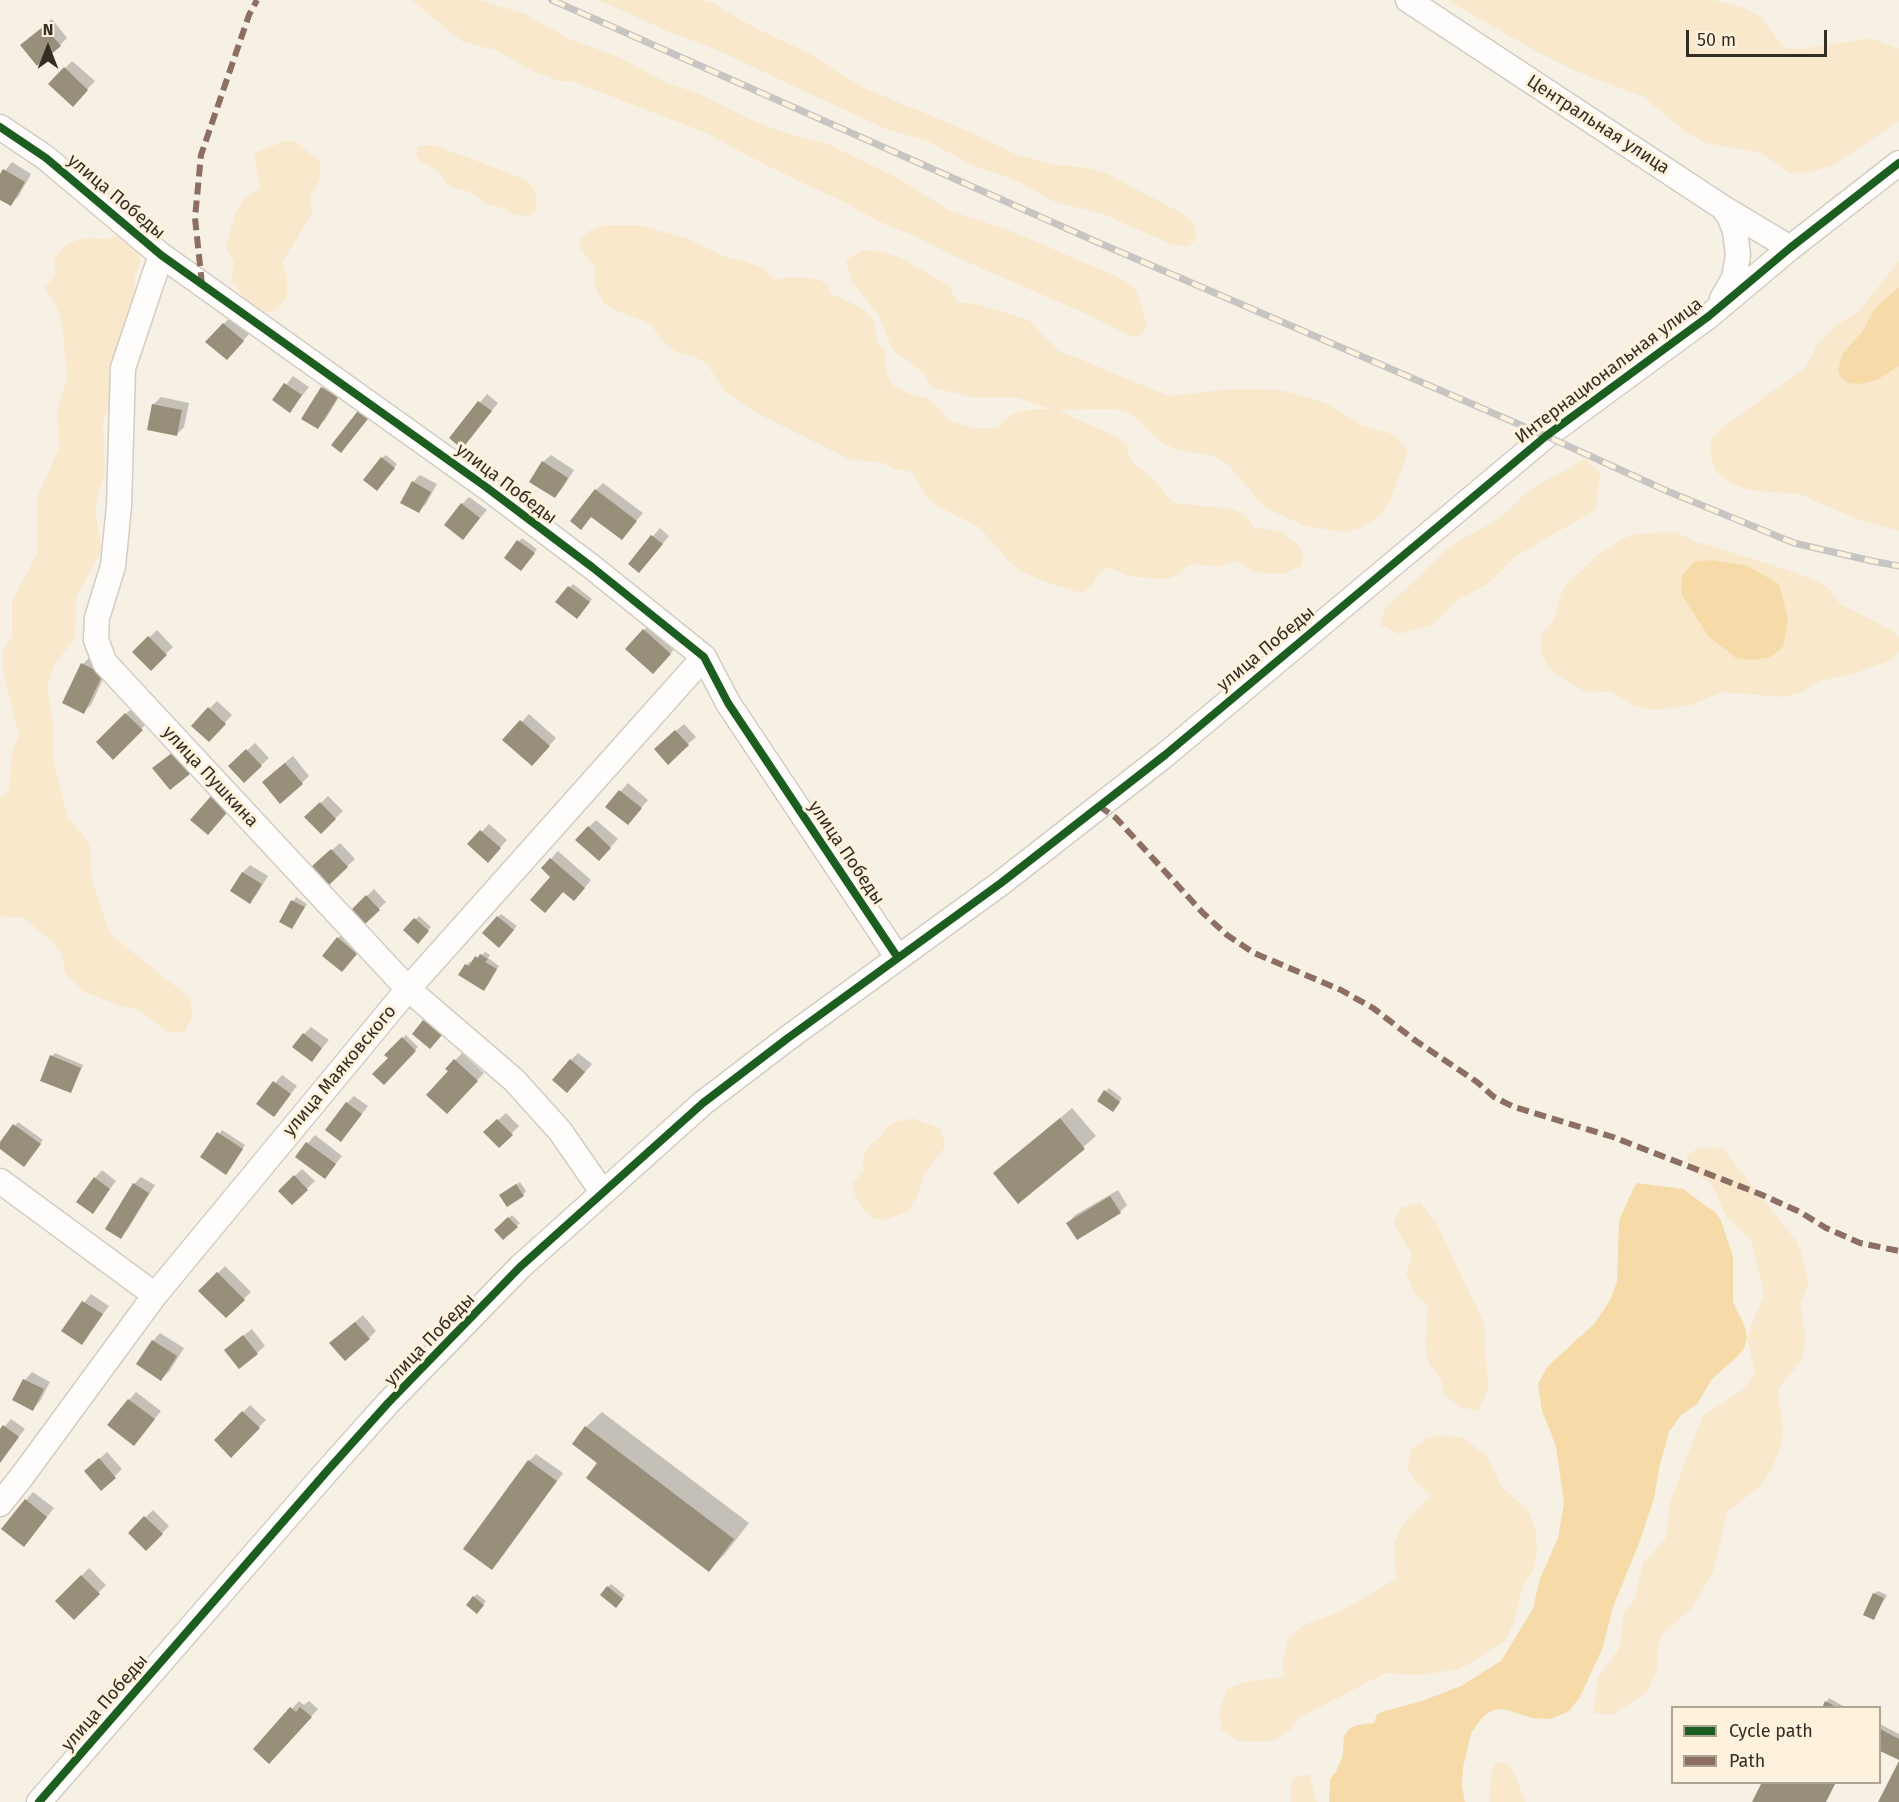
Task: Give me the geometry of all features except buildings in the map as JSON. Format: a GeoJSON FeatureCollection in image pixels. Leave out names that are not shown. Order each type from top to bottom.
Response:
{"type":"FeatureCollection","features":[{"type":"Feature","properties":{"kind":"street","name":"Центральная улица"},"geometry":{"type":"LineString","coordinates":[[1408,0],[1722,207],[1790,248]]}},
{"type":"Feature","properties":{"kind":"street","name":"улица Победы"},"geometry":{"type":"LineString","coordinates":[[0,127],[46,158],[161,255],[486,487],[592,567],[704,657],[728,703],[898,958]]}},
{"type":"Feature","properties":{"kind":"street","name":"Интернациональная улица"},"geometry":{"type":"LineString","coordinates":[[1341,606],[1555,428],[1708,316],[1790,248],[1899,163]]}},
{"type":"Feature","properties":{"kind":"street"},"geometry":{"type":"LineString","coordinates":[[1708,316],[1734,278],[1738,255],[1735,231],[1729,216],[1722,207]]}},
{"type":"Feature","properties":{"kind":"street","name":"улица Пушкина"},"geometry":{"type":"LineString","coordinates":[[161,255],[123,368],[119,506],[113,566],[97,618],[96,640],[105,663],[408,989],[514,1080],[560,1131],[603,1193]]}},
{"type":"Feature","properties":{"kind":"street","name":"улица Победы"},"geometry":{"type":"LineString","coordinates":[[39,1802],[381,1412],[520,1267],[704,1103],[1001,884],[1165,755],[1341,606]]}},
{"type":"Feature","properties":{"kind":"street","name":"улица Маяковского"},"geometry":{"type":"LineString","coordinates":[[0,1504],[155,1295],[408,989],[704,657]]}},
{"type":"Feature","properties":{"kind":"street"},"geometry":{"type":"LineString","coordinates":[[0,1181],[155,1295]]}},
{"type":"Feature","properties":{"kind":"shaded area"},"geometry":{"type":"Polygon","coordinates":[[[412,0],[479,0],[525,14],[569,39],[616,56],[670,84],[702,95],[754,121],[792,135],[828,144],[899,179],[948,210],[1011,231],[1122,279],[1136,290],[1147,326],[1143,334],[1133,337],[876,220],[707,133],[571,81],[560,81],[535,72],[495,50],[461,41],[412,0]]]}},
{"type":"Feature","properties":{"kind":"shaded area"},"geometry":{"type":"Polygon","coordinates":[[[599,0],[700,0],[713,3],[753,27],[810,54],[861,87],[963,129],[1017,155],[1051,164],[1088,168],[1106,173],[1187,216],[1193,222],[1197,233],[1194,241],[1188,247],[1170,244],[1104,214],[1052,201],[1020,182],[970,164],[928,141],[886,129],[710,47],[669,32],[599,0]]]}},
{"type":"Feature","properties":{"kind":"shaded area"},"geometry":{"type":"Polygon","coordinates":[[[1448,0],[1712,0],[1744,8],[1760,16],[1784,48],[1801,49],[1871,38],[1899,49],[1899,121],[1833,165],[1811,172],[1789,173],[1762,153],[1707,143],[1687,133],[1644,97],[1575,71],[1537,52],[1448,0]]]}},
{"type":"Feature","properties":{"kind":"shaded area"},"geometry":{"type":"Polygon","coordinates":[[[286,141],[296,142],[320,162],[320,179],[310,197],[312,214],[282,262],[287,279],[287,297],[273,312],[254,311],[231,280],[234,262],[226,247],[236,212],[246,197],[260,188],[254,153],[286,141]]]}},
{"type":"Feature","properties":{"kind":"shaded area"},"geometry":{"type":"Polygon","coordinates":[[[437,146],[527,180],[535,191],[537,201],[535,212],[529,216],[512,214],[505,208],[487,205],[471,192],[452,187],[444,181],[440,172],[416,156],[418,147],[437,146]]]}},
{"type":"Feature","properties":{"kind":"shaded area"},"geometry":{"type":"Polygon","coordinates":[[[606,225],[639,225],[685,238],[726,257],[761,267],[775,280],[793,277],[819,279],[827,285],[830,293],[862,308],[871,316],[875,325],[877,342],[884,351],[887,374],[892,385],[909,394],[930,399],[950,421],[972,428],[997,428],[1012,414],[1033,409],[1051,409],[1015,397],[976,398],[932,387],[922,372],[892,349],[878,314],[851,280],[846,261],[862,250],[883,252],[901,258],[949,286],[957,302],[976,304],[1029,320],[1057,350],[1169,396],[1231,389],[1281,390],[1326,403],[1359,424],[1395,435],[1408,452],[1390,501],[1379,516],[1361,528],[1345,532],[1305,526],[1265,508],[1228,464],[1213,456],[1175,449],[1158,440],[1130,413],[1114,409],[1058,410],[1118,438],[1127,446],[1134,464],[1151,477],[1173,503],[1232,509],[1244,514],[1255,528],[1283,533],[1301,548],[1304,556],[1301,566],[1283,574],[1255,572],[1236,561],[1218,567],[1197,564],[1187,566],[1181,573],[1171,578],[1161,579],[1128,576],[1109,567],[1102,571],[1090,587],[1081,593],[1043,581],[1021,571],[1007,559],[979,527],[936,505],[926,497],[912,472],[892,468],[885,463],[849,459],[753,411],[724,390],[707,364],[675,351],[647,322],[614,310],[604,303],[595,287],[594,266],[579,247],[582,238],[589,231],[606,225]]]}},
{"type":"Feature","properties":{"kind":"shaded area"},"geometry":{"type":"Polygon","coordinates":[[[118,236],[134,244],[141,260],[135,276],[134,312],[117,387],[103,422],[105,476],[98,493],[95,510],[102,549],[76,598],[75,637],[53,667],[47,686],[53,723],[53,758],[67,816],[90,844],[92,882],[111,935],[190,998],[193,1017],[184,1032],[167,1032],[138,1009],[119,1006],[81,990],[65,973],[62,954],[50,940],[24,918],[0,916],[0,798],[9,791],[12,752],[19,736],[3,671],[3,651],[12,636],[12,601],[37,554],[37,497],[59,449],[57,412],[67,377],[62,323],[57,306],[45,288],[56,274],[54,258],[67,244],[85,238],[107,239],[118,236]]]}},
{"type":"Feature","properties":{"kind":"shaded area"},"geometry":{"type":"Polygon","coordinates":[[[1899,261],[1899,287],[1874,309],[1862,332],[1843,353],[1838,370],[1841,378],[1849,383],[1877,380],[1899,366],[1899,531],[1854,518],[1800,494],[1755,491],[1725,480],[1713,465],[1710,454],[1712,438],[1719,430],[1806,367],[1816,347],[1833,328],[1859,311],[1899,261]]]}},
{"type":"Feature","properties":{"kind":"shaded area"},"geometry":{"type":"Polygon","coordinates":[[[1899,287],[1899,366],[1877,380],[1859,384],[1849,383],[1841,378],[1838,370],[1843,353],[1862,332],[1874,309],[1899,287]]]}},
{"type":"Feature","properties":{"kind":"shaded area"},"geometry":{"type":"Polygon","coordinates":[[[1585,459],[1600,473],[1596,509],[1515,557],[1488,584],[1457,600],[1432,625],[1399,634],[1381,625],[1384,610],[1452,545],[1503,516],[1529,490],[1585,459]]]}},
{"type":"Feature","properties":{"kind":"shaded area"},"geometry":{"type":"Polygon","coordinates":[[[1675,532],[1697,542],[1819,582],[1828,588],[1840,604],[1893,631],[1899,637],[1899,652],[1891,660],[1852,674],[1819,681],[1802,692],[1785,697],[1722,692],[1691,705],[1655,710],[1635,706],[1611,692],[1583,691],[1556,674],[1542,656],[1541,635],[1554,619],[1562,591],[1568,583],[1598,555],[1622,539],[1635,534],[1675,532]]]}},
{"type":"Feature","properties":{"kind":"shaded area"},"geometry":{"type":"Polygon","coordinates":[[[1712,560],[1748,566],[1779,584],[1788,619],[1783,647],[1770,657],[1753,660],[1736,658],[1709,637],[1681,594],[1682,576],[1694,562],[1712,560]]]}},
{"type":"Feature","properties":{"kind":"shaded area"},"geometry":{"type":"Polygon","coordinates":[[[913,1118],[941,1129],[945,1147],[923,1176],[918,1195],[907,1212],[884,1220],[874,1218],[866,1212],[855,1195],[853,1184],[864,1170],[863,1159],[867,1149],[882,1135],[886,1127],[913,1118]]]}},
{"type":"Feature","properties":{"kind":"shaded area"},"geometry":{"type":"Polygon","coordinates":[[[1700,1147],[1723,1149],[1797,1242],[1805,1265],[1808,1286],[1800,1304],[1806,1341],[1801,1361],[1777,1390],[1783,1428],[1781,1446],[1771,1471],[1760,1486],[1727,1512],[1713,1573],[1690,1610],[1662,1634],[1657,1652],[1657,1670],[1647,1692],[1612,1715],[1593,1713],[1598,1678],[1620,1647],[1624,1613],[1635,1599],[1643,1563],[1666,1538],[1670,1502],[1702,1417],[1747,1386],[1755,1371],[1747,1337],[1764,1294],[1751,1240],[1726,1216],[1711,1183],[1695,1173],[1686,1156],[1700,1147]]]}},
{"type":"Feature","properties":{"kind":"shaded area"},"geometry":{"type":"Polygon","coordinates":[[[1636,1183],[1683,1189],[1716,1213],[1733,1257],[1733,1302],[1745,1327],[1747,1337],[1740,1354],[1712,1379],[1697,1404],[1681,1415],[1669,1432],[1654,1498],[1641,1538],[1613,1607],[1603,1647],[1580,1697],[1568,1712],[1550,1719],[1532,1718],[1497,1709],[1482,1718],[1471,1733],[1463,1768],[1462,1786],[1465,1802],[1329,1802],[1330,1779],[1336,1772],[1343,1755],[1344,1736],[1349,1729],[1357,1725],[1374,1723],[1377,1714],[1422,1701],[1461,1686],[1501,1661],[1533,1609],[1539,1581],[1558,1538],[1564,1503],[1556,1446],[1542,1411],[1538,1384],[1547,1367],[1595,1323],[1610,1300],[1617,1282],[1619,1220],[1636,1183]]]}},
{"type":"Feature","properties":{"kind":"shaded area"},"geometry":{"type":"Polygon","coordinates":[[[1420,1203],[1436,1223],[1484,1323],[1488,1390],[1478,1411],[1460,1407],[1445,1395],[1441,1379],[1429,1364],[1425,1344],[1428,1306],[1414,1292],[1406,1274],[1412,1255],[1394,1223],[1401,1207],[1420,1203]]]}},
{"type":"Feature","properties":{"kind":"shaded area"},"geometry":{"type":"Polygon","coordinates":[[[1444,1435],[1462,1438],[1487,1456],[1501,1486],[1528,1511],[1536,1530],[1537,1550],[1533,1571],[1523,1585],[1514,1622],[1505,1641],[1460,1669],[1419,1675],[1385,1673],[1299,1718],[1289,1731],[1272,1741],[1238,1741],[1222,1730],[1219,1712],[1227,1689],[1245,1682],[1284,1677],[1283,1659],[1289,1638],[1304,1625],[1342,1611],[1396,1579],[1394,1544],[1401,1527],[1431,1495],[1418,1484],[1407,1467],[1412,1449],[1427,1438],[1444,1435]]]}},
{"type":"Feature","properties":{"kind":"shaded area"},"geometry":{"type":"Polygon","coordinates":[[[1497,1762],[1506,1764],[1513,1771],[1526,1802],[1489,1802],[1490,1778],[1497,1762]]]}},
{"type":"Feature","properties":{"kind":"shaded area"},"geometry":{"type":"Polygon","coordinates":[[[1309,1774],[1317,1802],[1291,1802],[1291,1784],[1295,1777],[1309,1774]]]}},
{"type":"Feature","properties":{"kind":"railway"},"geometry":{"type":"LineString","coordinates":[[552,0],[1097,242],[1546,436],[1667,491],[1794,543],[1899,566]]}},
{"type":"Feature","properties":{"kind":"marked path"},"geometry":{"type":"LineString","coordinates":[[202,284],[195,218],[201,155],[249,15],[257,0]]}},
{"type":"Feature","properties":{"kind":"marked path"},"geometry":{"type":"LineString","coordinates":[[1099,806],[1116,818],[1203,913],[1227,935],[1254,953],[1341,990],[1373,1008],[1416,1041],[1477,1082],[1494,1097],[1514,1107],[1613,1137],[1760,1194],[1860,1243],[1899,1251]]}},
{"type":"Feature","properties":{"kind":"cycle path"},"geometry":{"type":"LineString","coordinates":[[0,127],[46,158],[161,255],[486,487],[592,567],[704,657],[728,703],[898,958]]}},
{"type":"Feature","properties":{"kind":"cycle path"},"geometry":{"type":"LineString","coordinates":[[39,1802],[388,1403],[520,1267],[703,1103],[788,1038],[1001,883],[1165,755],[1546,436],[1709,316],[1790,248],[1899,163]]}}]}
